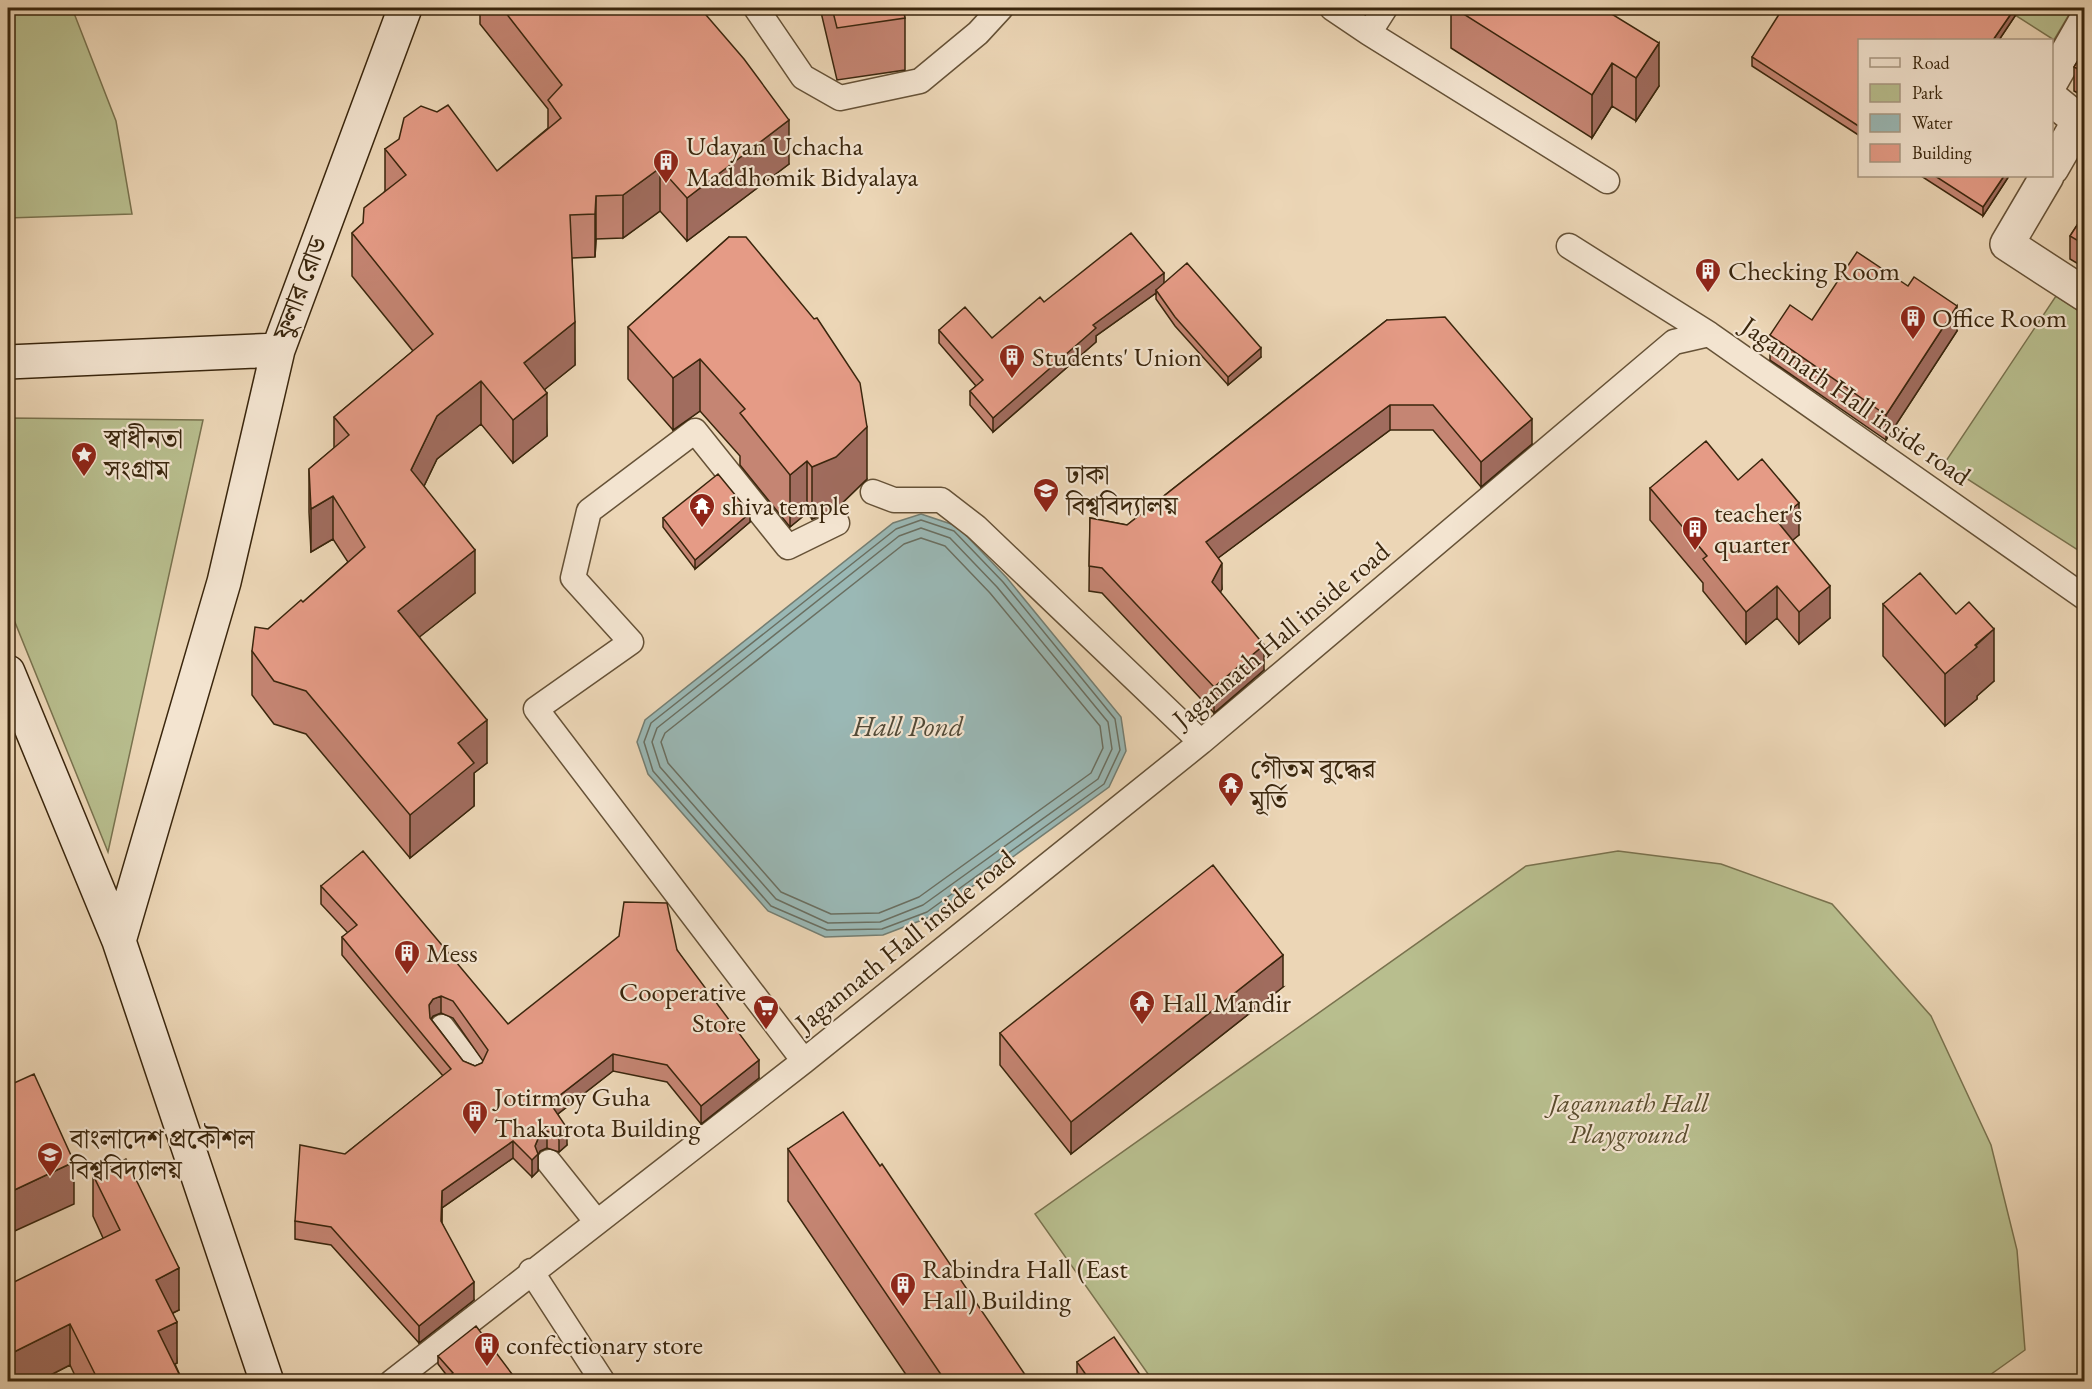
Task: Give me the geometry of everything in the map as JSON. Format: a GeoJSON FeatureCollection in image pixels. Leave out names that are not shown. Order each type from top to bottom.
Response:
{"type":"FeatureCollection","features":[{"type":"Feature","properties":{"kind":"main road","name":"ফুলার রোড"},"geometry":{"type":"LineString","coordinates":[[8,362],[278,350],[405,8]]}},
{"type":"Feature","properties":{"kind":"main road"},"geometry":{"type":"LineString","coordinates":[[2053,78],[2085,24]]}},
{"type":"Feature","properties":{"kind":"main road"},"geometry":{"type":"LineString","coordinates":[[2053,100],[2079,120],[2053,166]]}},
{"type":"Feature","properties":{"kind":"main road"},"geometry":{"type":"LineString","coordinates":[[2046,177],[2007,244],[2085,294]]}},
{"type":"Feature","properties":{"kind":"main road"},"geometry":{"type":"LineString","coordinates":[[119,941],[224,582],[278,350]]}},
{"type":"Feature","properties":{"kind":"main road"},"geometry":{"type":"LineString","coordinates":[[8,672],[119,941],[267,1382]]}},
{"type":"Feature","properties":{"kind":"lane"},"geometry":{"type":"LineString","coordinates":[[756,8],[803,77],[840,98],[920,81],[978,33],[1001,8]]}},
{"type":"Feature","properties":{"kind":"lane"},"geometry":{"type":"LineString","coordinates":[[1332,8],[1607,181]]}},
{"type":"Feature","properties":{"kind":"lane"},"geometry":{"type":"LineString","coordinates":[[1369,33],[1385,8]]}},
{"type":"Feature","properties":{"kind":"lane"},"geometry":{"type":"LineString","coordinates":[[1569,246],[1709,334]]}},
{"type":"Feature","properties":{"kind":"lane","name":"Jagannath Hall inside road"},"geometry":{"type":"LineString","coordinates":[[392,1382],[531,1271],[804,1061],[1201,742],[1674,342],[1709,334],[2085,597]]}},
{"type":"Feature","properties":{"kind":"lane"},"geometry":{"type":"LineString","coordinates":[[804,1061],[536,709],[631,642],[573,578],[589,511],[695,432],[788,547],[837,523]]}},
{"type":"Feature","properties":{"kind":"lane"},"geometry":{"type":"LineString","coordinates":[[873,492],[894,500],[941,500],[976,527],[1201,742]]}},
{"type":"Feature","properties":{"kind":"lane"},"geometry":{"type":"LineString","coordinates":[[442,1027],[474,1069]]}},
{"type":"Feature","properties":{"kind":"lane"},"geometry":{"type":"LineString","coordinates":[[549,1162],[596,1221]]}},
{"type":"Feature","properties":{"kind":"lane"},"geometry":{"type":"LineString","coordinates":[[531,1271],[603,1382]]}},
{"type":"Feature","properties":{"kind":"green space"},"geometry":{"type":"Polygon","coordinates":[[[8,8],[72,8],[116,121],[132,214],[8,218],[8,8]]]}},
{"type":"Feature","properties":{"kind":"green space"},"geometry":{"type":"Polygon","coordinates":[[[2004,8],[2073,8],[2054,40],[2004,8]]]}},
{"type":"Feature","properties":{"kind":"green space"},"geometry":{"type":"Polygon","coordinates":[[[2056,296],[2084,314],[2084,554],[1944,464],[2056,296]]]}},
{"type":"Feature","properties":{"kind":"green space"},"geometry":{"type":"Polygon","coordinates":[[[8,418],[203,420],[108,852],[8,605],[8,418]]]}},
{"type":"Feature","properties":{"kind":"green space","name":"Jagannath Hall Playground"},"geometry":{"type":"Polygon","coordinates":[[[1618,851],[1721,864],[1832,904],[1931,1016],[1991,1145],[2017,1250],[2025,1350],[1980,1382],[1153,1381],[1035,1214],[1526,866],[1618,851]]]}},
{"type":"Feature","properties":{"kind":"water","name":"Hall Pond"},"geometry":{"type":"Polygon","coordinates":[[[921,514],[957,526],[1007,578],[1121,717],[1126,751],[1109,787],[930,917],[883,935],[825,937],[768,911],[648,774],[637,742],[645,720],[893,523],[921,514]]]}},
{"type":"Feature","properties":{"kind":"building"},"geometry":{"type":"Polygon","coordinates":[[[502,8],[700,8],[744,59],[789,120],[687,198],[660,168],[623,195],[596,196],[595,214],[570,215],[575,322],[524,363],[547,393],[513,420],[481,381],[437,416],[411,470],[475,550],[398,611],[487,720],[458,743],[474,763],[410,815],[306,691],[274,681],[252,651],[255,627],[268,629],[301,600],[303,602],[365,547],[333,496],[311,509],[309,469],[349,435],[334,417],[433,334],[352,233],[363,223],[364,208],[406,175],[385,149],[399,139],[404,118],[421,106],[437,112],[448,105],[497,171],[561,118],[548,100],[562,85],[502,8]]]}},
{"type":"Feature","properties":{"kind":"building"},"geometry":{"type":"Polygon","coordinates":[[[832,8],[903,8],[905,18],[837,28],[832,8]]]}},
{"type":"Feature","properties":{"kind":"building"},"geometry":{"type":"Polygon","coordinates":[[[1454,8],[1602,8],[1659,43],[1636,78],[1612,63],[1592,95],[1454,8]]]}},
{"type":"Feature","properties":{"kind":"building"},"geometry":{"type":"Polygon","coordinates":[[[1783,8],[2015,8],[1994,39],[1858,39],[1858,126],[1752,57],[1783,8]]]}},
{"type":"Feature","properties":{"kind":"building"},"geometry":{"type":"Polygon","coordinates":[[[2085,49],[2085,73],[2074,67],[2085,49]]]}},
{"type":"Feature","properties":{"kind":"building"},"geometry":{"type":"Polygon","coordinates":[[[1937,177],[2003,177],[1983,207],[1937,177]]]}},
{"type":"Feature","properties":{"kind":"building"},"geometry":{"type":"Polygon","coordinates":[[[2085,213],[2085,245],[2070,236],[2085,213]]]}},
{"type":"Feature","properties":{"kind":"building"},"geometry":{"type":"Polygon","coordinates":[[[1131,233],[1164,273],[1093,325],[1096,328],[993,418],[970,391],[983,380],[939,330],[965,307],[992,338],[1040,297],[1044,302],[1131,233]]]}},
{"type":"Feature","properties":{"kind":"building"},"geometry":{"type":"Polygon","coordinates":[[[729,237],[746,237],[814,319],[817,318],[860,383],[867,427],[836,457],[812,467],[807,461],[790,475],[740,413],[745,409],[700,359],[673,378],[628,327],[729,237]]]}},
{"type":"Feature","properties":{"kind":"building"},"geometry":{"type":"Polygon","coordinates":[[[1857,252],[1908,286],[1914,277],[1957,306],[1886,415],[1770,335],[1790,305],[1812,320],[1857,252]]]}},
{"type":"Feature","properties":{"kind":"building"},"geometry":{"type":"Polygon","coordinates":[[[1187,263],[1261,348],[1228,377],[1175,317],[1156,290],[1187,263]]]}},
{"type":"Feature","properties":{"kind":"building"},"geometry":{"type":"Polygon","coordinates":[[[1445,317],[1532,419],[1481,462],[1433,405],[1390,405],[1206,542],[1222,563],[1212,582],[1264,645],[1214,687],[1102,568],[1089,566],[1090,518],[1127,525],[1387,320],[1445,317]]]}},
{"type":"Feature","properties":{"kind":"building"},"geometry":{"type":"Polygon","coordinates":[[[1706,441],[1738,480],[1762,459],[1799,503],[1777,521],[1830,586],[1799,612],[1777,586],[1746,612],[1703,559],[1707,556],[1650,488],[1706,441]]]}},
{"type":"Feature","properties":{"kind":"building","name":"shiva temple"},"geometry":{"type":"Polygon","coordinates":[[[718,474],[750,513],[695,560],[663,518],[718,474]]]}},
{"type":"Feature","properties":{"kind":"building"},"geometry":{"type":"Polygon","coordinates":[[[1920,573],[1956,614],[1969,602],[1994,629],[1945,674],[1883,604],[1920,573]]]}},
{"type":"Feature","properties":{"kind":"building","name":"Jotirmoy Guha Thakurota Building"},"geometry":{"type":"Polygon","coordinates":[[[363,851],[508,1024],[619,936],[624,902],[667,903],[677,950],[759,1060],[701,1106],[667,1065],[613,1054],[550,1103],[567,1128],[559,1135],[547,1131],[540,1134],[535,1146],[538,1154],[532,1160],[513,1141],[442,1191],[441,1221],[474,1282],[419,1326],[331,1227],[295,1221],[300,1145],[345,1154],[451,1069],[342,937],[357,925],[321,886],[363,851]],[[441,996],[433,999],[429,1005],[430,1018],[463,1061],[475,1066],[482,1063],[488,1050],[453,1001],[441,996]]]}},
{"type":"Feature","properties":{"kind":"building","name":"Hall Mandir"},"geometry":{"type":"Polygon","coordinates":[[[1213,865],[1283,955],[1071,1122],[1000,1033],[1213,865]]]}},
{"type":"Feature","properties":{"kind":"building"},"geometry":{"type":"Polygon","coordinates":[[[8,1074],[12,1084],[34,1074],[74,1162],[8,1193],[8,1074]]]}},
{"type":"Feature","properties":{"kind":"building"},"geometry":{"type":"Polygon","coordinates":[[[843,1112],[880,1166],[882,1164],[1030,1382],[946,1382],[788,1149],[843,1112]]]}},
{"type":"Feature","properties":{"kind":"building"},"geometry":{"type":"Polygon","coordinates":[[[126,1159],[179,1268],[156,1280],[177,1322],[158,1331],[183,1382],[99,1382],[70,1324],[8,1355],[8,1285],[120,1230],[93,1175],[126,1159]]]}},
{"type":"Feature","properties":{"kind":"building"},"geometry":{"type":"Polygon","coordinates":[[[476,1326],[518,1382],[441,1382],[453,1373],[438,1356],[476,1326]]]}},
{"type":"Feature","properties":{"kind":"building"},"geometry":{"type":"Polygon","coordinates":[[[1114,1337],[1145,1382],[1091,1382],[1077,1362],[1114,1337]]]}},
{"type":"Feature","properties":{"kind":"place","name":"Udayan Uchacha Maddhomik Bidyalaya"},"geometry":{"type":"Point","coordinates":[666,185]}},
{"type":"Feature","properties":{"kind":"place","name":"Checking Room"},"geometry":{"type":"Point","coordinates":[1708,294]}},
{"type":"Feature","properties":{"kind":"place","name":"Office Room"},"geometry":{"type":"Point","coordinates":[1913,341]}},
{"type":"Feature","properties":{"kind":"place","name":"Students' Union"},"geometry":{"type":"Point","coordinates":[1012,380]}},
{"type":"Feature","properties":{"kind":"place","name":"স্বাধীনতা সংগ্রাম"},"geometry":{"type":"Point","coordinates":[84,478]}},
{"type":"Feature","properties":{"kind":"place","name":"ঢাকা বিশ্ববিদ্যালয়"},"geometry":{"type":"Point","coordinates":[1046,514]}},
{"type":"Feature","properties":{"kind":"place","name":"shiva temple"},"geometry":{"type":"Point","coordinates":[702,529]}},
{"type":"Feature","properties":{"kind":"place","name":"teacher's quarter"},"geometry":{"type":"Point","coordinates":[1695,552]}},
{"type":"Feature","properties":{"kind":"place","name":"গৌতম বুদ্ধের মূর্তি"},"geometry":{"type":"Point","coordinates":[1231,808]}},
{"type":"Feature","properties":{"kind":"place","name":"Mess"},"geometry":{"type":"Point","coordinates":[407,976]}},
{"type":"Feature","properties":{"kind":"place","name":"Hall Mandir"},"geometry":{"type":"Point","coordinates":[1142,1026]}},
{"type":"Feature","properties":{"kind":"place","name":"Cooperative Store"},"geometry":{"type":"Point","coordinates":[766,1031]}},
{"type":"Feature","properties":{"kind":"place","name":"Jotirmoy Guha Thakurota Building"},"geometry":{"type":"Point","coordinates":[475,1136]}},
{"type":"Feature","properties":{"kind":"place","name":"বাংলাদেশ প্রকৌশল বিশ্ববিদ্যালয়"},"geometry":{"type":"Point","coordinates":[50,1178]}},
{"type":"Feature","properties":{"kind":"place","name":"Rabindra Hall (East Hall) Building"},"geometry":{"type":"Point","coordinates":[903,1308]}},
{"type":"Feature","properties":{"kind":"place","name":"confectionary store"},"geometry":{"type":"Point","coordinates":[487,1368]}}]}
